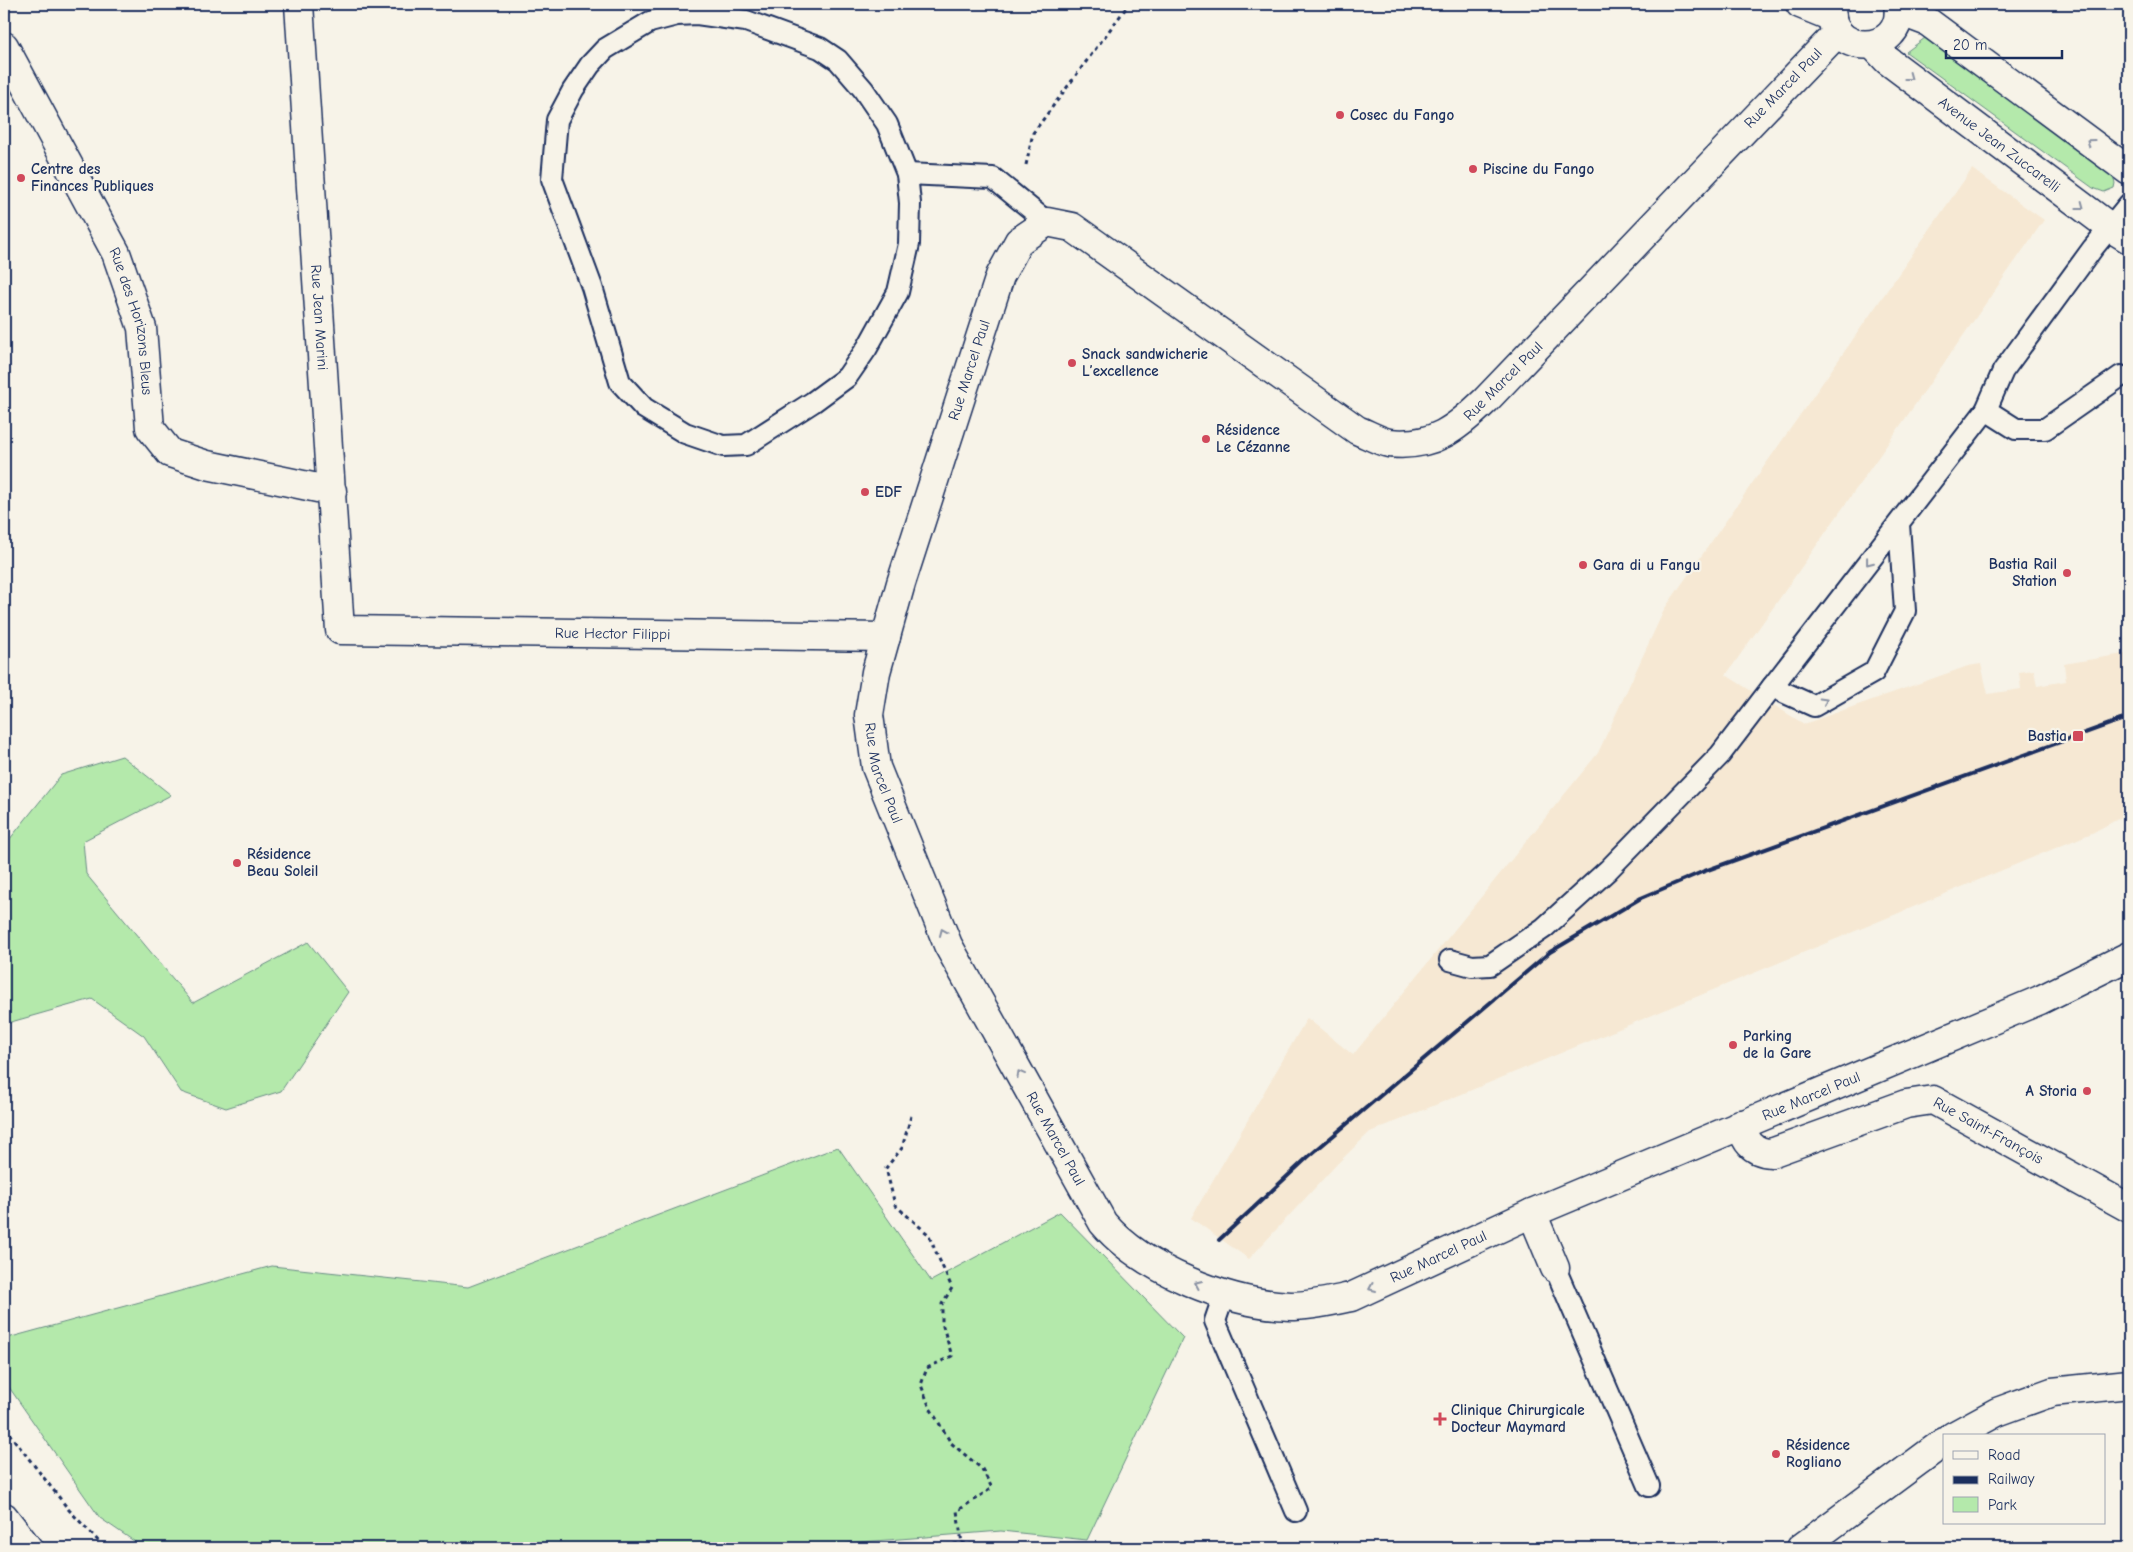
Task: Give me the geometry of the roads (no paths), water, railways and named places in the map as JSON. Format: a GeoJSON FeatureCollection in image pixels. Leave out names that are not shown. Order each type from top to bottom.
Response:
{"type":"FeatureCollection","features":[{"type":"Feature","properties":{"kind":"street","name":"Rue Jean Marini"},"geometry":{"type":"LineString","coordinates":[[299,4],[340,630]]}},
{"type":"Feature","properties":{"kind":"street"},"geometry":{"type":"LineString","coordinates":[[1800,4],[1834,17],[1854,44],[1873,44],[1892,33],[1898,8],[1928,22],[2129,171]]}},
{"type":"Feature","properties":{"kind":"street","name":"Rue Marcel Paul"},"geometry":{"type":"LineString","coordinates":[[1834,17],[1486,400],[1462,423],[1431,441],[1389,443],[1356,430],[1072,227],[1047,222],[1019,241],[1000,276],[941,456],[876,672],[869,714],[876,767],[948,945],[1103,1223],[1114,1236],[1146,1260],[1224,1295],[1261,1303],[1292,1306],[1320,1304],[1351,1297],[1532,1213],[1740,1124],[2040,1000],[2129,956]]}},
{"type":"Feature","properties":{"kind":"street","name":"Avenue Jean Zuccarelli"},"geometry":{"type":"LineString","coordinates":[[1873,44],[1887,60],[2120,233]]}},
{"type":"Feature","properties":{"kind":"street","name":"Rue des Horizons Bleus"},"geometry":{"type":"LineString","coordinates":[[4,46],[116,253],[142,328],[150,428],[170,453],[207,465],[332,491]]}},
{"type":"Feature","properties":{"kind":"street","name":"Rue Hector Filippi"},"geometry":{"type":"LineString","coordinates":[[340,630],[886,637]]}},
{"type":"Feature","properties":{"kind":"street","name":"Rue Saint-François"},"geometry":{"type":"LineString","coordinates":[[1740,1124],[1746,1141],[1753,1148],[1771,1153],[1906,1104],[1933,1100],[2129,1208]]}},
{"type":"Feature","properties":{"kind":"street"},"geometry":{"type":"LineString","coordinates":[[1532,1213],[1555,1268]]}},
{"type":"Feature","properties":{"kind":"street"},"geometry":{"type":"LineString","coordinates":[[1956,1434],[1997,1412],[2052,1392],[2129,1384]]}},
{"type":"Feature","properties":{"kind":"street"},"geometry":{"type":"LineString","coordinates":[[1801,1548],[1943,1443]]}},
{"type":"Feature","properties":{"kind":"street"},"geometry":{"type":"LineString","coordinates":[[4,1517],[28,1548]]}},
{"type":"Feature","properties":{"kind":"lane"},"geometry":{"type":"LineString","coordinates":[[697,14],[746,21],[820,48],[838,60],[863,89],[887,124],[907,174],[910,203],[910,244],[898,292],[867,348],[847,377],[813,402],[746,445],[723,446],[684,433],[644,408],[620,382],[592,287],[552,179],[557,120],[573,90],[605,49],[650,22],[677,15],[697,14]]}},
{"type":"Feature","properties":{"kind":"lane"},"geometry":{"type":"LineString","coordinates":[[907,174],[993,178],[1047,222]]}},
{"type":"Feature","properties":{"kind":"lane"},"geometry":{"type":"LineString","coordinates":[[1450,960],[1472,966],[1490,965],[1544,928],[1608,870],[1720,755],[1986,410],[2003,371],[2093,248],[2120,233],[2129,204]]}},
{"type":"Feature","properties":{"kind":"lane"},"geometry":{"type":"LineString","coordinates":[[1986,410],[2016,429],[2045,429],[2121,376]]}},
{"type":"Feature","properties":{"kind":"lane"},"geometry":{"type":"LineString","coordinates":[[1772,687],[1814,706],[1874,672],[1905,611],[1899,524]]}},
{"type":"Feature","properties":{"kind":"lane"},"geometry":{"type":"LineString","coordinates":[[1555,1268],[1649,1486]]}},
{"type":"Feature","properties":{"kind":"lane"},"geometry":{"type":"LineString","coordinates":[[1224,1295],[1215,1322],[1296,1511]]}},
{"type":"Feature","properties":{"kind":"railway"},"geometry":{"type":"LineString","coordinates":[[1219,1240],[1308,1157],[1550,952],[1641,898],[1702,872],[2129,717]]}},
{"type":"Feature","properties":{"kind":"place","name":"Cosec du Fango"},"geometry":{"type":"Point","coordinates":[1340,115]}},
{"type":"Feature","properties":{"kind":"place","name":"Piscine du Fango"},"geometry":{"type":"Point","coordinates":[1473,169]}},
{"type":"Feature","properties":{"kind":"place","name":"Centre des Finances Publiques"},"geometry":{"type":"Point","coordinates":[21,178]}},
{"type":"Feature","properties":{"kind":"place","name":"Snack sandwicherie L’excellence"},"geometry":{"type":"Point","coordinates":[1072,363]}},
{"type":"Feature","properties":{"kind":"place","name":"Résidence Le Cézanne"},"geometry":{"type":"Point","coordinates":[1206,439]}},
{"type":"Feature","properties":{"kind":"place","name":"EDF"},"geometry":{"type":"Point","coordinates":[865,492]}},
{"type":"Feature","properties":{"kind":"place","name":"Gara di u Fangu"},"geometry":{"type":"Point","coordinates":[1583,565]}},
{"type":"Feature","properties":{"kind":"place","name":"Bastia Rail Station"},"geometry":{"type":"Point","coordinates":[2067,573]}},
{"type":"Feature","properties":{"kind":"place","name":"Bastia"},"geometry":{"type":"Point","coordinates":[2078,736]}},
{"type":"Feature","properties":{"kind":"place","name":"Résidence Beau Soleil"},"geometry":{"type":"Point","coordinates":[237,863]}},
{"type":"Feature","properties":{"kind":"place","name":"Parking de la Gare"},"geometry":{"type":"Point","coordinates":[1733,1045]}},
{"type":"Feature","properties":{"kind":"place","name":"A Storia"},"geometry":{"type":"Point","coordinates":[2087,1091]}},
{"type":"Feature","properties":{"kind":"place","name":"Clinique Chirurgicale Docteur Maymard"},"geometry":{"type":"Point","coordinates":[1440,1419]}},
{"type":"Feature","properties":{"kind":"place","name":"Résidence Rogliano"},"geometry":{"type":"Point","coordinates":[1776,1454]}}]}
